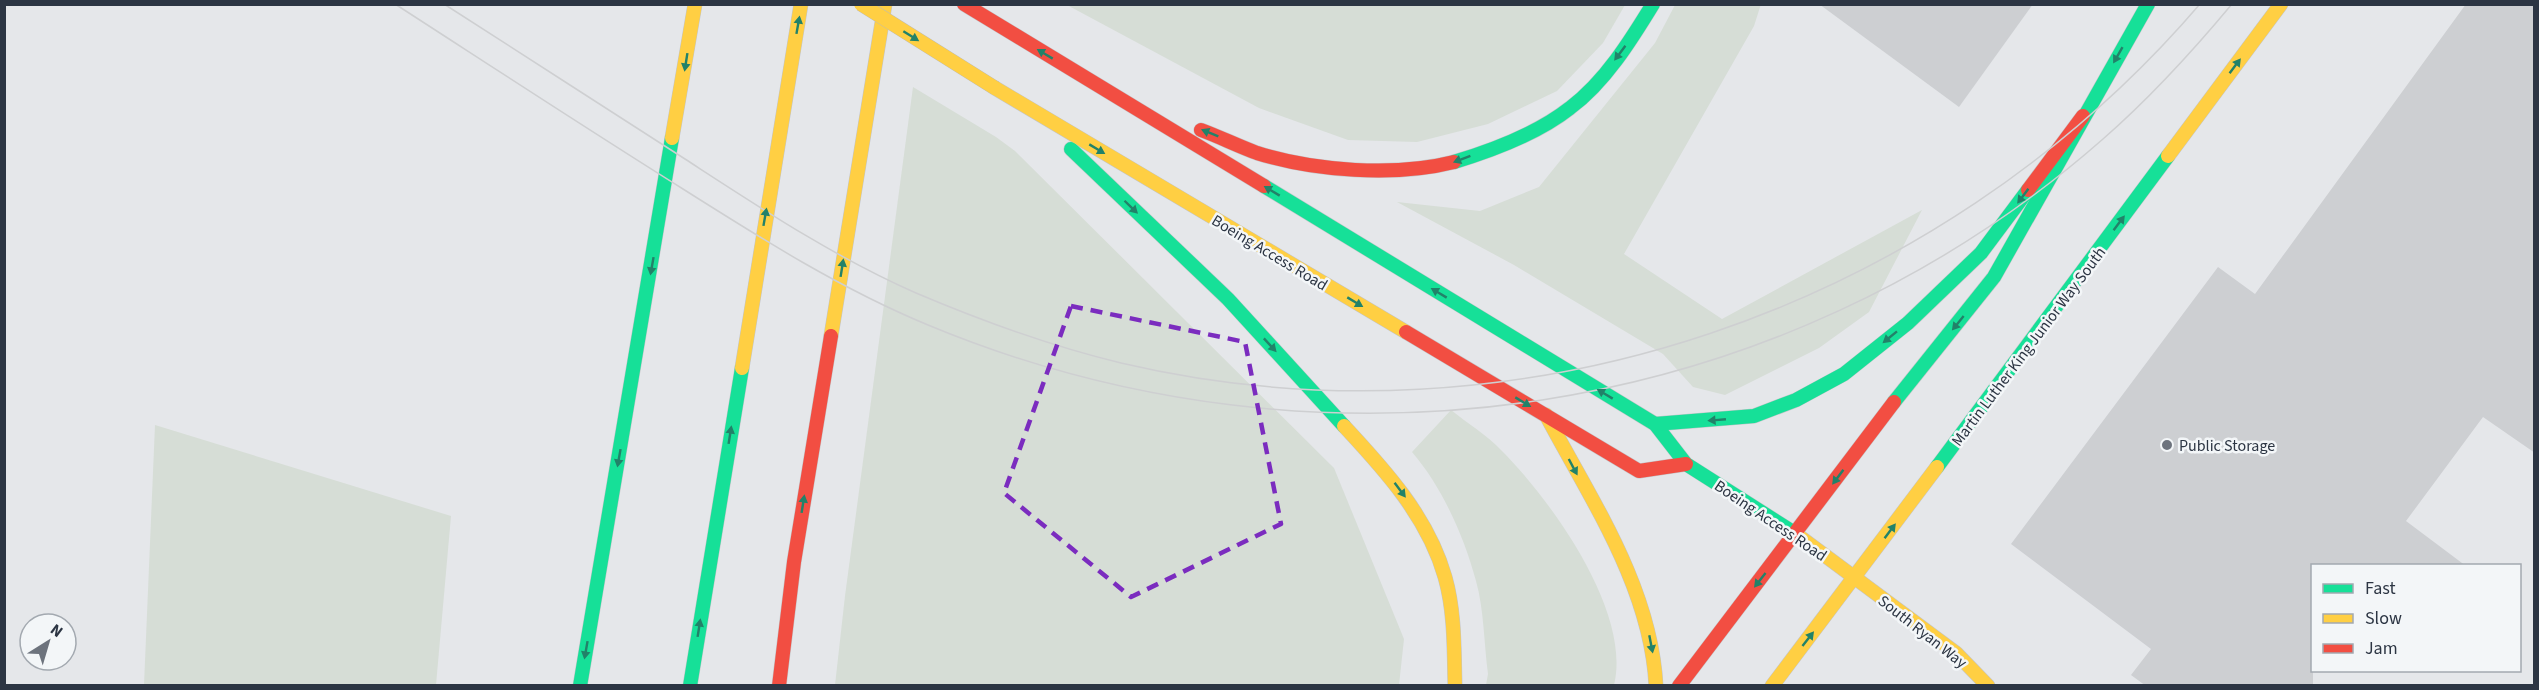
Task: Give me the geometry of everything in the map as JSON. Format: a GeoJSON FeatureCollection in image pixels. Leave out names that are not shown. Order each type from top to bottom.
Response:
{"type":"FeatureCollection","features":[{"type":"Feature","properties":{"kind":"main road"},"geometry":{"type":"LineString","coordinates":[[580,686],[695,4]]}},
{"type":"Feature","properties":{"kind":"main road"},"geometry":{"type":"LineString","coordinates":[[690,686],[801,4]]}},
{"type":"Feature","properties":{"kind":"main road","name":"Boeing Access Road"},"geometry":{"type":"LineString","coordinates":[[861,4],[1029,109],[1639,471],[1686,464]]}},
{"type":"Feature","properties":{"kind":"main road"},"geometry":{"type":"LineString","coordinates":[[779,686],[794,562],[885,4]]}},
{"type":"Feature","properties":{"kind":"main road"},"geometry":{"type":"LineString","coordinates":[[865,131],[895,4]]}},
{"type":"Feature","properties":{"kind":"main road","name":"Boeing Access Road"},"geometry":{"type":"LineString","coordinates":[[964,4],[1655,424],[1686,464],[1796,534],[1855,578]]}},
{"type":"Feature","properties":{"kind":"main road"},"geometry":{"type":"LineString","coordinates":[[1088,79],[1162,114],[1265,155],[1365,169],[1411,169],[1451,163],[1491,148],[1541,128],[1573,107],[1607,69],[1637,30],[1653,4]]}},
{"type":"Feature","properties":{"kind":"main road"},"geometry":{"type":"LineString","coordinates":[[1679,686],[1901,393],[1994,277],[2148,4]]}},
{"type":"Feature","properties":{"kind":"main road","name":"Martin Luther King Junior Way South"},"geometry":{"type":"LineString","coordinates":[[1772,686],[1855,578],[2281,4]]}},
{"type":"Feature","properties":{"kind":"main road"},"geometry":{"type":"LineString","coordinates":[[1029,109],[1228,299],[1384,469],[1412,506],[1432,543],[1445,577],[1453,625],[1455,686]]}},
{"type":"Feature","properties":{"kind":"main road"},"geometry":{"type":"LineString","coordinates":[[1655,424],[1754,416],[1796,400],[1844,374],[1908,323],[1981,253],[2083,116]]}},
{"type":"Feature","properties":{"kind":"main road"},"geometry":{"type":"LineString","coordinates":[[1545,415],[1632,578],[1647,624],[1656,686]]}},
{"type":"Feature","properties":{"kind":"main road"},"geometry":{"type":"LineString","coordinates":[[768,663],[794,562]]}},
{"type":"Feature","properties":{"kind":"main road","name":"South Ryan Way"},"geometry":{"type":"LineString","coordinates":[[1855,578],[1956,653],[1988,686]]}},
{"type":"Feature","properties":{"kind":"highlighted area"},"geometry":{"type":"Polygon","coordinates":[[[1071,306],[1245,342],[1281,524],[1131,597],[1004,493],[1071,306]]]}},
{"type":"Feature","properties":{"kind":"shaded area"},"geometry":{"type":"Polygon","coordinates":[[[1761,4],[1754,26],[1624,254],[1722,319],[1922,210],[1869,312],[1819,348],[1725,395],[1693,387],[1663,354],[1514,265],[1397,202],[1480,211],[1539,187],[1655,43],[1675,5],[1761,4]]]}},
{"type":"Feature","properties":{"kind":"shaded area"},"geometry":{"type":"Polygon","coordinates":[[[1067,5],[1625,5],[1603,43],[1557,91],[1488,124],[1417,142],[1348,140],[1259,108],[1067,5]]]}},
{"type":"Feature","properties":{"kind":"shaded area"},"geometry":{"type":"Polygon","coordinates":[[[913,87],[1015,151],[1334,468],[1404,639],[1399,685],[835,685],[913,87]]]}},
{"type":"Feature","properties":{"kind":"shaded area"},"geometry":{"type":"Polygon","coordinates":[[[1451,410],[1490,439],[1521,471],[1563,527],[1583,559],[1599,592],[1611,625],[1616,656],[1614,685],[1486,685],[1488,674],[1482,615],[1479,592],[1471,564],[1451,513],[1433,481],[1412,452],[1451,410]]]}},
{"type":"Feature","properties":{"kind":"shaded area"},"geometry":{"type":"Polygon","coordinates":[[[155,425],[451,516],[436,685],[144,685],[155,425]]]}},
{"type":"Feature","properties":{"kind":"building"},"geometry":{"type":"Polygon","coordinates":[[[1819,4],[2033,4],[1959,107],[1819,4]]]}},
{"type":"Feature","properties":{"kind":"building","name":"Public Storage"},"geometry":{"type":"Polygon","coordinates":[[[2466,4],[2535,4],[2535,453],[2483,417],[2406,521],[2463,564],[2311,564],[2313,686],[2146,686],[2131,675],[2151,649],[2011,544],[2218,267],[2255,294],[2466,4]]]}},
{"type":"Feature","properties":{"kind":"tram line"},"geometry":{"type":"LineString","coordinates":[[395,4],[772,245],[864,296],[928,325],[1078,376],[1232,405],[1388,413],[1542,400],[1693,366],[1839,311],[1976,235],[2103,139],[2170,74],[2232,4]]}},
{"type":"Feature","properties":{"kind":"tram line"},"geometry":{"type":"LineString","coordinates":[[444,4],[798,230],[886,279],[966,313],[1042,341],[1121,363],[1270,387],[1419,389],[1567,371],[1710,334],[1847,277],[1976,203],[2094,111],[2200,4]]}},
{"type":"Feature","properties":{"kind":"traffic: fast"},"geometry":{"type":"LineString","coordinates":[[1454,162],[1515,140],[1544,126],[1583,98],[1606,73],[1653,4]]}},
{"type":"Feature","properties":{"kind":"traffic: fast"},"geometry":{"type":"LineString","coordinates":[[1894,402],[1994,277],[2148,4]]}},
{"type":"Feature","properties":{"kind":"traffic: fast"},"geometry":{"type":"LineString","coordinates":[[580,686],[672,138]]}},
{"type":"Feature","properties":{"kind":"traffic: fast"},"geometry":{"type":"LineString","coordinates":[[1071,149],[1228,299],[1344,426]]}},
{"type":"Feature","properties":{"kind":"traffic: fast"},"geometry":{"type":"LineString","coordinates":[[1937,467],[2168,156]]}},
{"type":"Feature","properties":{"kind":"traffic: fast"},"geometry":{"type":"LineString","coordinates":[[1264,186],[1655,424],[1686,464],[1796,534]]}},
{"type":"Feature","properties":{"kind":"traffic: fast"},"geometry":{"type":"LineString","coordinates":[[1655,424],[1754,416],[1796,400],[1844,374],[1908,323],[1981,253],[2028,190]]}},
{"type":"Feature","properties":{"kind":"traffic: fast"},"geometry":{"type":"LineString","coordinates":[[690,686],[742,368]]}},
{"type":"Feature","properties":{"kind":"traffic: slow"},"geometry":{"type":"LineString","coordinates":[[672,138],[695,4]]}},
{"type":"Feature","properties":{"kind":"traffic: slow"},"geometry":{"type":"LineString","coordinates":[[742,368],[801,4]]}},
{"type":"Feature","properties":{"kind":"traffic: slow"},"geometry":{"type":"LineString","coordinates":[[861,4],[995,88]]}},
{"type":"Feature","properties":{"kind":"traffic: slow"},"geometry":{"type":"LineString","coordinates":[[831,336],[885,4]]}},
{"type":"Feature","properties":{"kind":"traffic: slow"},"geometry":{"type":"LineString","coordinates":[[2168,156],[2281,4]]}},
{"type":"Feature","properties":{"kind":"traffic: slow"},"geometry":{"type":"LineString","coordinates":[[995,88],[1406,332]]}},
{"type":"Feature","properties":{"kind":"traffic: slow"},"geometry":{"type":"LineString","coordinates":[[1546,415],[1599,512],[1631,579],[1652,649],[1656,686]]}},
{"type":"Feature","properties":{"kind":"traffic: slow"},"geometry":{"type":"LineString","coordinates":[[1344,426],[1404,496],[1428,534],[1437,555],[1451,604],[1455,686]]}},
{"type":"Feature","properties":{"kind":"traffic: slow"},"geometry":{"type":"LineString","coordinates":[[1772,686],[1937,467]]}},
{"type":"Feature","properties":{"kind":"traffic: slow"},"geometry":{"type":"LineString","coordinates":[[1796,534],[1956,653],[1988,686]]}},
{"type":"Feature","properties":{"kind":"traffic: jam"},"geometry":{"type":"LineString","coordinates":[[964,4],[1264,186]]}},
{"type":"Feature","properties":{"kind":"traffic: jam"},"geometry":{"type":"LineString","coordinates":[[2028,190],[2083,116]]}},
{"type":"Feature","properties":{"kind":"traffic: jam"},"geometry":{"type":"LineString","coordinates":[[1201,130],[1257,153],[1329,168],[1406,169],[1454,162]]}},
{"type":"Feature","properties":{"kind":"traffic: jam"},"geometry":{"type":"LineString","coordinates":[[1406,332],[1639,471],[1686,464]]}},
{"type":"Feature","properties":{"kind":"traffic: jam"},"geometry":{"type":"LineString","coordinates":[[779,686],[794,562],[831,336]]}},
{"type":"Feature","properties":{"kind":"traffic: jam"},"geometry":{"type":"LineString","coordinates":[[1679,686],[1894,402]]}},
{"type":"Feature","properties":{"kind":"place","name":"Public Storage"},"geometry":{"type":"Point","coordinates":[2167,445]}}]}
